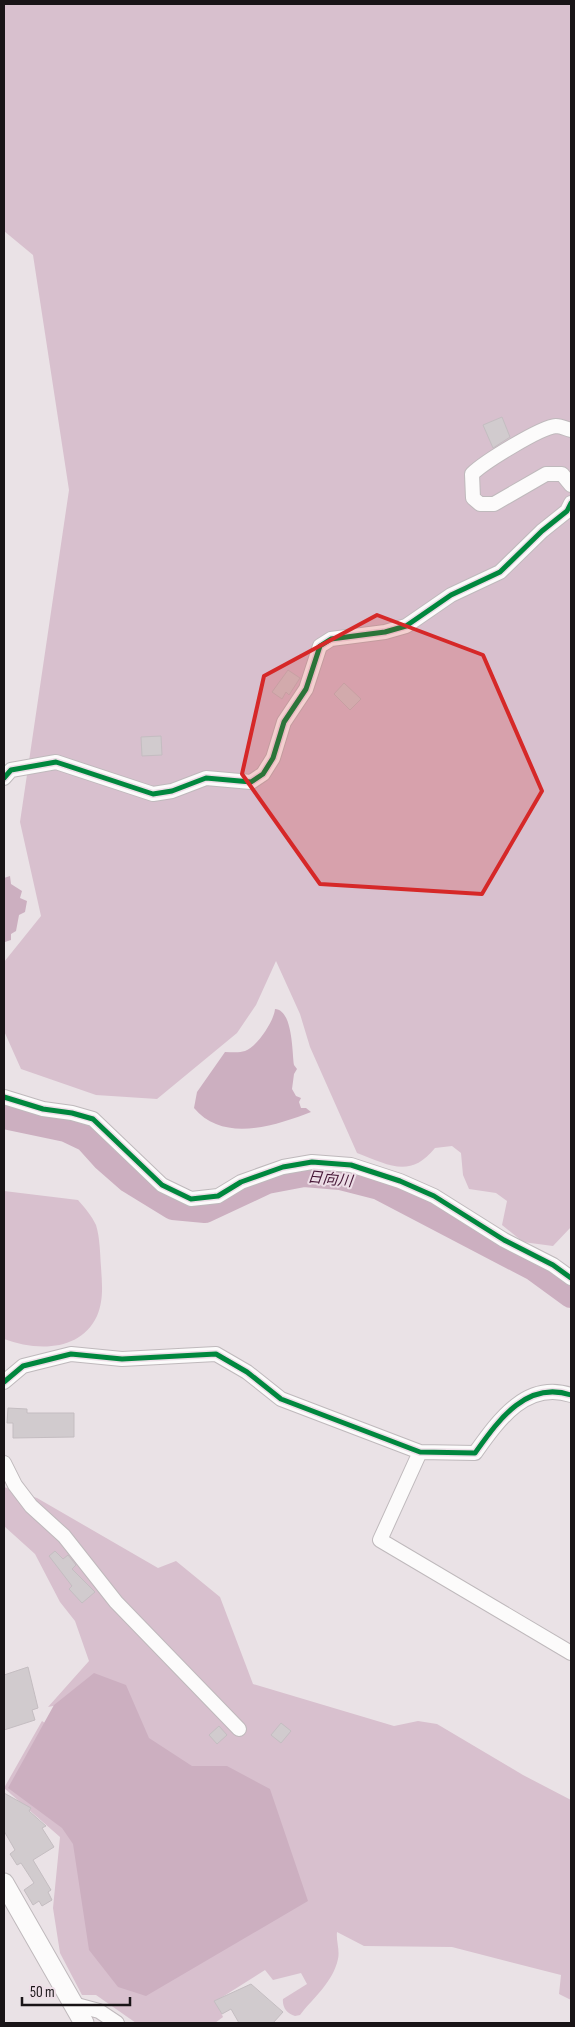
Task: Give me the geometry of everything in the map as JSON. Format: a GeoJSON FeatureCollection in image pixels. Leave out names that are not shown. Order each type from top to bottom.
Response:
{"type":"FeatureCollection","features":[{"type":"Feature","properties":{"kind":"main road"},"geometry":{"type":"LineString","coordinates":[[7,1895],[84,2023]]}},
{"type":"Feature","properties":{"kind":"street"},"geometry":{"type":"LineString","coordinates":[[571,430],[556,426],[533,436],[485,462],[472,474],[471,484],[473,498],[480,504],[494,504],[546,474],[562,474],[571,485]]}},
{"type":"Feature","properties":{"kind":"street"},"geometry":{"type":"LineString","coordinates":[[4,778],[11,770],[56,762],[153,794],[172,791],[206,778],[251,782],[263,774],[273,758],[284,722],[306,689],[320,646],[331,639],[385,632],[406,626],[450,595],[500,572],[542,531],[567,512],[571,503]]}},
{"type":"Feature","properties":{"kind":"street"},"geometry":{"type":"LineString","coordinates":[[4,1097],[43,1110],[72,1113],[93,1119],[162,1185],[191,1199],[218,1196],[241,1182],[283,1166],[312,1162],[352,1164],[400,1181],[434,1196],[504,1240],[553,1265],[571,1278]]}},
{"type":"Feature","properties":{"kind":"street"},"geometry":{"type":"LineString","coordinates":[[4,1382],[23,1366],[71,1354],[122,1359],[216,1354],[247,1372],[281,1399],[420,1452],[475,1453],[494,1427],[513,1407],[542,1392],[558,1391],[571,1395]]}},
{"type":"Feature","properties":{"kind":"street"},"geometry":{"type":"LineString","coordinates":[[420,1452],[380,1540],[571,1653]]}},
{"type":"Feature","properties":{"kind":"street"},"geometry":{"type":"LineString","coordinates":[[4,1463],[15,1485],[31,1506],[64,1536],[116,1602],[239,1729]]}},
{"type":"Feature","properties":{"kind":"street"},"geometry":{"type":"LineString","coordinates":[[73,2004],[99,2011],[117,2023]]}},
{"type":"Feature","properties":{"kind":"highlighted area"},"geometry":{"type":"Polygon","coordinates":[[[377,615],[483,655],[542,791],[482,894],[320,884],[242,774],[264,676],[377,615]]]}},
{"type":"Feature","properties":{"kind":"shaded area"},"geometry":{"type":"Polygon","coordinates":[[[4,4],[571,4],[571,1227],[553,1246],[523,1242],[502,1225],[507,1201],[496,1193],[469,1189],[463,1175],[461,1153],[452,1146],[435,1148],[417,1164],[399,1167],[379,1162],[357,1153],[310,1047],[300,1014],[276,961],[256,1005],[237,1033],[157,1099],[96,1095],[21,1069],[4,1031],[4,962],[41,916],[20,822],[69,490],[33,255],[4,231],[4,4]]]}},
{"type":"Feature","properties":{"kind":"shaded area"},"geometry":{"type":"Polygon","coordinates":[[[10,876],[11,884],[22,891],[20,898],[27,901],[25,912],[19,915],[16,931],[11,934],[11,940],[5,942],[4,878],[10,876]]]}},
{"type":"Feature","properties":{"kind":"shaded area"},"geometry":{"type":"Polygon","coordinates":[[[275,1009],[281,1011],[285,1016],[290,1032],[294,1065],[297,1069],[294,1074],[292,1089],[296,1096],[301,1098],[299,1102],[301,1108],[306,1108],[311,1112],[282,1122],[250,1128],[234,1128],[219,1125],[206,1119],[194,1108],[197,1092],[225,1052],[243,1052],[250,1049],[260,1039],[268,1027],[275,1009]]]}},
{"type":"Feature","properties":{"kind":"shaded area"},"geometry":{"type":"Polygon","coordinates":[[[4,1191],[78,1200],[96,1225],[102,1279],[101,1304],[97,1316],[89,1328],[69,1342],[56,1345],[30,1346],[4,1339],[4,1191]]]}},
{"type":"Feature","properties":{"kind":"shaded area"},"geometry":{"type":"Polygon","coordinates":[[[4,1487],[37,1498],[158,1568],[176,1561],[220,1597],[253,1684],[394,1726],[418,1721],[437,1724],[523,1775],[571,1800],[571,2000],[559,1994],[561,1975],[452,1947],[364,1946],[337,1932],[338,1956],[336,1967],[322,1989],[300,2015],[295,2016],[287,2012],[283,1999],[307,1984],[301,1973],[273,1980],[265,1970],[216,2001],[223,2017],[215,2023],[136,2023],[96,1995],[82,1995],[60,1953],[53,1908],[60,1837],[4,1788],[42,1721],[51,1727],[189,1767],[63,1704],[48,1707],[89,1661],[75,1621],[60,1602],[35,1554],[4,1526],[4,1487]]]}},
{"type":"Feature","properties":{"kind":"shaded area"},"geometry":{"type":"Polygon","coordinates":[[[94,1673],[126,1685],[149,1738],[192,1766],[227,1766],[270,1789],[308,1901],[146,1996],[118,1987],[89,1950],[73,1844],[62,1828],[8,1788],[54,1705],[94,1673]]]}},
{"type":"Feature","properties":{"kind":"building"},"geometry":{"type":"Polygon","coordinates":[[[502,417],[510,437],[493,448],[483,425],[502,417]]]}},
{"type":"Feature","properties":{"kind":"building"},"geometry":{"type":"Polygon","coordinates":[[[288,670],[300,678],[289,695],[286,692],[282,699],[272,692],[288,670]]]}},
{"type":"Feature","properties":{"kind":"building"},"geometry":{"type":"Polygon","coordinates":[[[344,683],[361,699],[350,710],[334,694],[344,683]]]}},
{"type":"Feature","properties":{"kind":"building"},"geometry":{"type":"Polygon","coordinates":[[[161,736],[162,755],[142,756],[141,737],[161,736]]]}},
{"type":"Feature","properties":{"kind":"building"},"geometry":{"type":"Polygon","coordinates":[[[8,1408],[27,1409],[27,1413],[74,1413],[74,1437],[13,1438],[13,1423],[7,1423],[8,1408]]]}},
{"type":"Feature","properties":{"kind":"building"},"geometry":{"type":"Polygon","coordinates":[[[55,1551],[63,1559],[68,1555],[76,1565],[72,1569],[95,1592],[82,1603],[69,1589],[72,1586],[49,1556],[55,1551]]]}},
{"type":"Feature","properties":{"kind":"building"},"geometry":{"type":"Polygon","coordinates":[[[28,1667],[38,1708],[32,1710],[35,1720],[4,1730],[4,1675],[28,1667]]]}},
{"type":"Feature","properties":{"kind":"building"},"geometry":{"type":"Polygon","coordinates":[[[281,1723],[291,1731],[281,1743],[271,1735],[281,1723]]]}},
{"type":"Feature","properties":{"kind":"building"},"geometry":{"type":"Polygon","coordinates":[[[219,1726],[227,1735],[217,1744],[209,1735],[219,1726]]]}},
{"type":"Feature","properties":{"kind":"building"},"geometry":{"type":"Polygon","coordinates":[[[4,1793],[31,1808],[29,1811],[46,1826],[42,1828],[54,1847],[33,1860],[51,1890],[48,1892],[52,1900],[42,1906],[39,1901],[33,1905],[24,1890],[34,1883],[21,1863],[17,1865],[10,1854],[15,1850],[4,1831],[4,1793]]]}},
{"type":"Feature","properties":{"kind":"building"},"geometry":{"type":"Polygon","coordinates":[[[251,1984],[283,2012],[273,2023],[239,2023],[231,2009],[222,2014],[214,2001],[251,1984]]]}},
{"type":"Feature","properties":{"kind":"waterway","name":"日向川"},"geometry":{"type":"LineString","coordinates":[[4,1116],[66,1129],[87,1139],[105,1159],[129,1180],[173,1207],[205,1210],[267,1181],[304,1174],[340,1177],[379,1187],[534,1268],[571,1295]]}},
{"type":"Feature","properties":{"kind":"cycle path"},"geometry":{"type":"LineString","coordinates":[[4,778],[11,770],[56,762],[153,794],[172,791],[206,778],[251,782],[263,774],[273,758],[284,722],[306,689],[320,646],[331,639],[385,632],[406,626],[451,595],[500,572],[542,531],[567,511],[571,503]]}},
{"type":"Feature","properties":{"kind":"cycle path"},"geometry":{"type":"LineString","coordinates":[[4,1097],[43,1109],[72,1113],[93,1119],[162,1185],[191,1199],[218,1196],[241,1182],[283,1167],[312,1162],[351,1165],[400,1181],[434,1196],[504,1240],[553,1265],[571,1278]]}},
{"type":"Feature","properties":{"kind":"cycle path"},"geometry":{"type":"LineString","coordinates":[[4,1382],[23,1366],[71,1354],[122,1359],[216,1354],[247,1372],[281,1399],[420,1452],[475,1453],[493,1428],[515,1406],[527,1398],[540,1393],[555,1392],[571,1395]]}}]}
